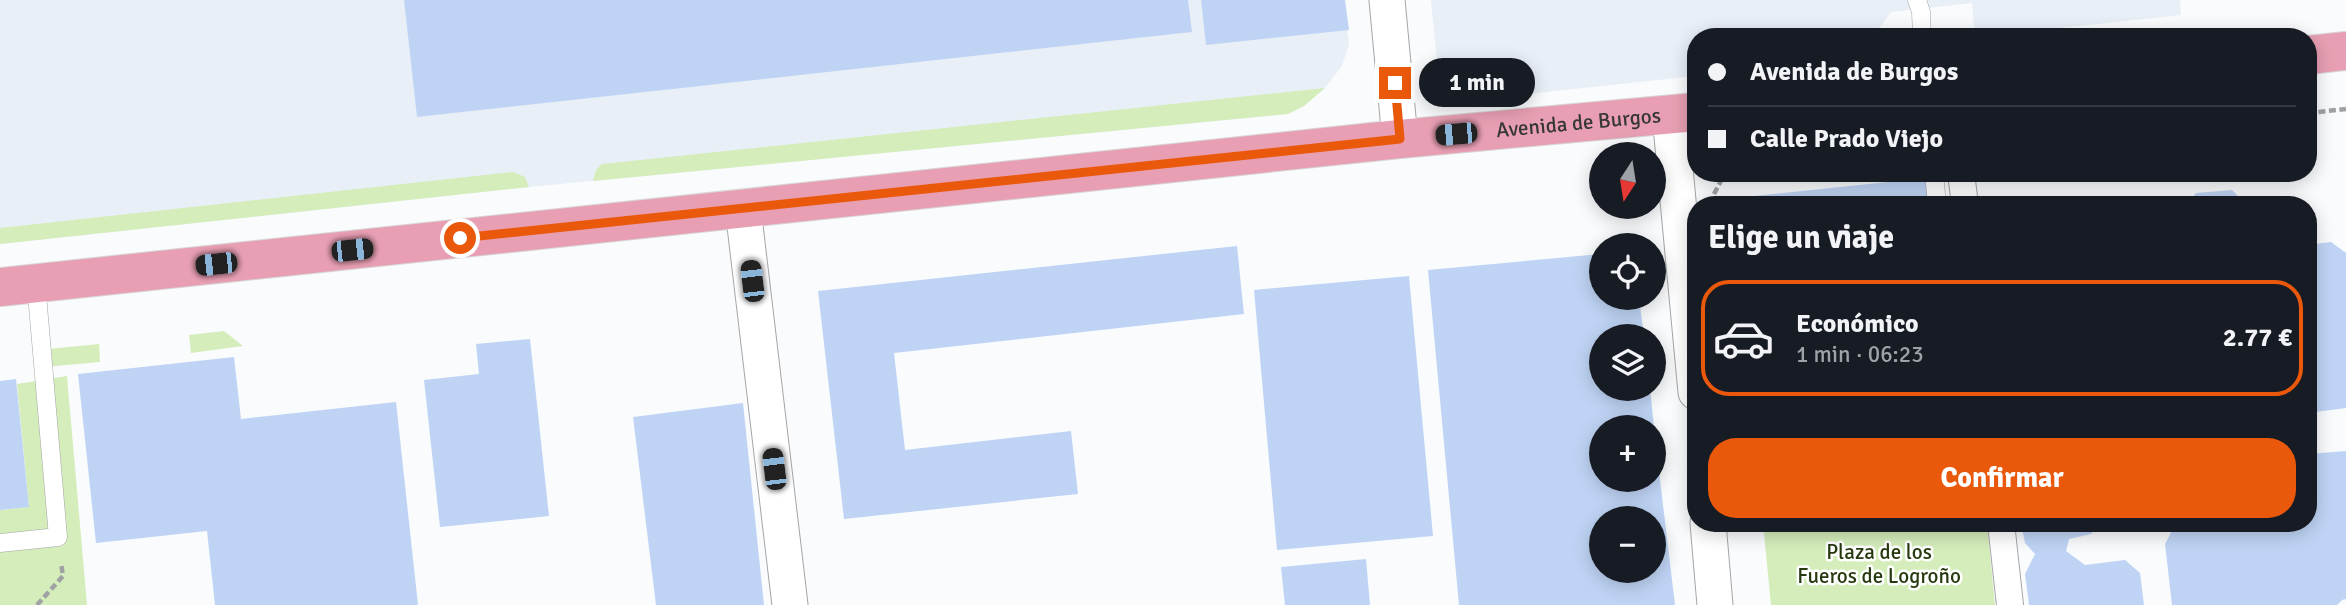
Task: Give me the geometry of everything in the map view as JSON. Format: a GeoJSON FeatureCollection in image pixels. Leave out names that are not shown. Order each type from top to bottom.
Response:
{"type":"FeatureCollection","features":[{"type":"Feature","properties":{"kind":"main road"},"geometry":{"type":"LineString","coordinates":[[2317,54],[2346,51]]}},
{"type":"Feature","properties":{"kind":"main road","name":"Avenida de Burgos"},"geometry":{"type":"LineString","coordinates":[[18,285],[1400,139],[1683,113]]}},
{"type":"Feature","properties":{"kind":"street"},"geometry":{"type":"LineString","coordinates":[[1387,0],[1400,139]]}},
{"type":"Feature","properties":{"kind":"street"},"geometry":{"type":"LineString","coordinates":[[1683,113],[1687,199]]}},
{"type":"Feature","properties":{"kind":"street"},"geometry":{"type":"LineString","coordinates":[[743,209],[790,605]]}},
{"type":"Feature","properties":{"kind":"street"},"geometry":{"type":"LineString","coordinates":[[1709,532],[1715,605]]}},
{"type":"Feature","properties":{"kind":"street"},"geometry":{"type":"LineString","coordinates":[[2002,532],[2010,605]]}},
{"type":"Feature","properties":{"kind":"lane"},"geometry":{"type":"LineString","coordinates":[[1917,0],[1921,28]]}},
{"type":"Feature","properties":{"kind":"lane"},"geometry":{"type":"LineString","coordinates":[[0,543],[58,537],[18,285]]}},
{"type":"Feature","properties":{"kind":"path"},"geometry":{"type":"LineString","coordinates":[[2317,112],[2346,109]]}},
{"type":"Feature","properties":{"kind":"path"},"geometry":{"type":"LineString","coordinates":[[37,605],[63,576],[58,537]]}},
{"type":"Feature","properties":{"kind":"shaded area"},"geometry":{"type":"Polygon","coordinates":[[[0,0],[1344,0],[1349,44],[1342,66],[1325,88],[1304,106],[1288,114],[529,187],[0,244],[0,0]]]}},
{"type":"Feature","properties":{"kind":"shaded area"},"geometry":{"type":"Polygon","coordinates":[[[1431,0],[2180,0],[2181,15],[2059,28],[1974,28],[1972,3],[1891,12],[1879,28],[1687,28],[1687,77],[1461,101],[1437,62],[1431,0]]]}},
{"type":"Feature","properties":{"kind":"green space"},"geometry":{"type":"Polygon","coordinates":[[[1325,88],[1304,106],[1288,114],[593,181],[596,170],[602,164],[1325,88]]]}},
{"type":"Feature","properties":{"kind":"green space"},"geometry":{"type":"Polygon","coordinates":[[[513,172],[525,177],[529,187],[0,244],[0,228],[513,172]]]}},
{"type":"Feature","properties":{"kind":"green space"},"geometry":{"type":"Polygon","coordinates":[[[224,331],[243,346],[191,353],[189,335],[224,331]]]}},
{"type":"Feature","properties":{"kind":"green space"},"geometry":{"type":"Polygon","coordinates":[[[99,344],[100,362],[44,367],[48,349],[99,344]]]}},
{"type":"Feature","properties":{"kind":"green space"},"geometry":{"type":"Polygon","coordinates":[[[67,376],[87,605],[0,605],[0,510],[29,507],[17,384],[67,376]]]}},
{"type":"Feature","properties":{"kind":"green space","name":"Plaza de los Fueros de Logroño"},"geometry":{"type":"Polygon","coordinates":[[[1764,532],[1988,532],[1995,605],[1771,605],[1764,532]]]}},
{"type":"Feature","properties":{"kind":"building"},"geometry":{"type":"Polygon","coordinates":[[[404,0],[1188,0],[1192,32],[417,117],[404,0]]]}},
{"type":"Feature","properties":{"kind":"building"},"geometry":{"type":"Polygon","coordinates":[[[1201,0],[1345,0],[1349,30],[1206,45],[1201,0]]]}},
{"type":"Feature","properties":{"kind":"building"},"geometry":{"type":"Polygon","coordinates":[[[1888,182],[1926,182],[1927,196],[1755,196],[1888,182]]]}},
{"type":"Feature","properties":{"kind":"building"},"geometry":{"type":"Polygon","coordinates":[[[2232,190],[2238,196],[2194,196],[2196,193],[2232,190]]]}},
{"type":"Feature","properties":{"kind":"building"},"geometry":{"type":"Polygon","coordinates":[[[2331,242],[2346,253],[2346,408],[2317,412],[2317,244],[2331,242]]]}},
{"type":"Feature","properties":{"kind":"building"},"geometry":{"type":"Polygon","coordinates":[[[1237,246],[1244,314],[894,353],[905,450],[1071,431],[1078,494],[844,519],[818,291],[1237,246]]]}},
{"type":"Feature","properties":{"kind":"building"},"geometry":{"type":"Polygon","coordinates":[[[1589,255],[1589,310],[1641,310],[1642,324],[1589,324],[1589,401],[1651,401],[1653,415],[1589,415],[1589,492],[1661,492],[1663,506],[1589,506],[1589,583],[1666,583],[1666,530],[1675,605],[1459,605],[1428,270],[1589,255]]]}},
{"type":"Feature","properties":{"kind":"building"},"geometry":{"type":"Polygon","coordinates":[[[1409,276],[1433,536],[1277,550],[1254,290],[1409,276]]]}},
{"type":"Feature","properties":{"kind":"building"},"geometry":{"type":"Polygon","coordinates":[[[530,339],[549,516],[440,527],[424,380],[479,374],[476,344],[530,339]]]}},
{"type":"Feature","properties":{"kind":"building"},"geometry":{"type":"Polygon","coordinates":[[[234,357],[241,419],[396,402],[418,605],[215,605],[207,531],[96,543],[78,374],[234,357]]]}},
{"type":"Feature","properties":{"kind":"building"},"geometry":{"type":"Polygon","coordinates":[[[16,379],[29,507],[0,510],[0,381],[16,379]]]}},
{"type":"Feature","properties":{"kind":"building"},"geometry":{"type":"Polygon","coordinates":[[[743,403],[764,605],[656,605],[633,417],[743,403]]]}},
{"type":"Feature","properties":{"kind":"building"},"geometry":{"type":"Polygon","coordinates":[[[2346,451],[2346,599],[2337,605],[2172,605],[2165,544],[2171,532],[2317,532],[2317,453],[2346,451]]]}},
{"type":"Feature","properties":{"kind":"building"},"geometry":{"type":"Polygon","coordinates":[[[2023,532],[2092,532],[2069,539],[2066,551],[2085,565],[2125,560],[2140,573],[2144,605],[2029,605],[2025,574],[2035,554],[2025,543],[2023,532]]]}},
{"type":"Feature","properties":{"kind":"building"},"geometry":{"type":"Polygon","coordinates":[[[1366,559],[1370,605],[1285,605],[1281,567],[1366,559]]]}},
{"type":"Feature","properties":{"kind":"route"},"geometry":{"type":"LineString","coordinates":[[460,238],[1400,139],[1395,83]]}}]}
